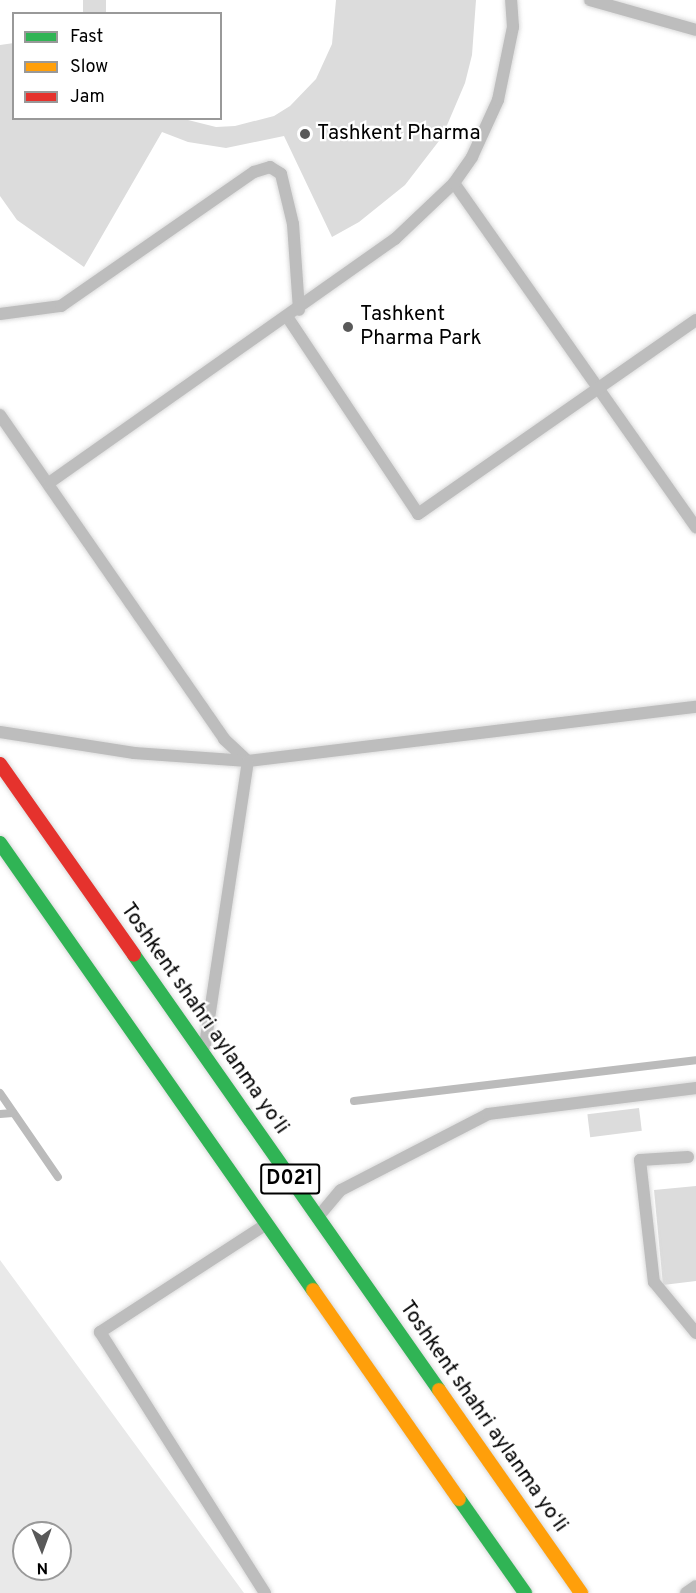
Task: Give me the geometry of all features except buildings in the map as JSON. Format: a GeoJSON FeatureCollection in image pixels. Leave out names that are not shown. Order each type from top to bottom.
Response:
{"type":"FeatureCollection","features":[{"type":"Feature","properties":{"kind":"highway","name":"Toshkent shahri aylanma yoʻli"},"geometry":{"type":"LineString","coordinates":[[0,764],[581,1593]]}},
{"type":"Feature","properties":{"kind":"highway","name":"D021"},"geometry":{"type":"LineString","coordinates":[[0,843],[525,1593]]}},
{"type":"Feature","properties":{"kind":"lane"},"geometry":{"type":"LineString","coordinates":[[49,483],[288,318],[395,239],[454,183],[472,156],[498,100],[513,27],[511,0]]}},
{"type":"Feature","properties":{"kind":"lane"},"geometry":{"type":"LineString","coordinates":[[590,0],[696,30]]}},
{"type":"Feature","properties":{"kind":"lane"},"geometry":{"type":"LineString","coordinates":[[0,315],[61,306],[254,172],[270,167],[281,174],[293,224],[299,310]]}},
{"type":"Feature","properties":{"kind":"lane"},"geometry":{"type":"LineString","coordinates":[[454,183],[696,527]]}},
{"type":"Feature","properties":{"kind":"lane"},"geometry":{"type":"LineString","coordinates":[[288,318],[418,514],[696,320]]}},
{"type":"Feature","properties":{"kind":"lane"},"geometry":{"type":"LineString","coordinates":[[0,415],[224,739],[248,762]]}},
{"type":"Feature","properties":{"kind":"lane"},"geometry":{"type":"LineString","coordinates":[[0,732],[134,753],[248,762],[696,707]]}},
{"type":"Feature","properties":{"kind":"lane"},"geometry":{"type":"LineString","coordinates":[[203,1055],[248,762]]}},
{"type":"Feature","properties":{"kind":"lane"},"geometry":{"type":"LineString","coordinates":[[317,1217],[342,1190],[488,1114],[696,1088]]}},
{"type":"Feature","properties":{"kind":"lane"},"geometry":{"type":"LineString","coordinates":[[688,1157],[640,1160],[654,1281],[696,1333]]}},
{"type":"Feature","properties":{"kind":"lane"},"geometry":{"type":"LineString","coordinates":[[265,1593],[100,1332],[266,1224]]}},
{"type":"Feature","properties":{"kind":"shaded area"},"geometry":{"type":"Polygon","coordinates":[[[0,1260],[244,1593],[0,1593],[0,1260]]]}},
{"type":"Feature","properties":{"kind":"waterway"},"geometry":{"type":"LineString","coordinates":[[354,1101],[696,1060]]}},
{"type":"Feature","properties":{"kind":"waterway"},"geometry":{"type":"LineString","coordinates":[[0,1093],[58,1177]]}},
{"type":"Feature","properties":{"kind":"waterway"},"geometry":{"type":"LineString","coordinates":[[0,1114],[13,1113]]}},
{"type":"Feature","properties":{"kind":"traffic: fast"},"geometry":{"type":"LineString","coordinates":[[0,843],[313,1290]]}},
{"type":"Feature","properties":{"kind":"traffic: fast"},"geometry":{"type":"LineString","coordinates":[[134,955],[439,1390]]}},
{"type":"Feature","properties":{"kind":"traffic: fast"},"geometry":{"type":"LineString","coordinates":[[459,1499],[525,1593]]}},
{"type":"Feature","properties":{"kind":"traffic: slow"},"geometry":{"type":"LineString","coordinates":[[313,1290],[459,1499]]}},
{"type":"Feature","properties":{"kind":"traffic: slow"},"geometry":{"type":"LineString","coordinates":[[439,1390],[581,1593]]}},
{"type":"Feature","properties":{"kind":"traffic: jam"},"geometry":{"type":"LineString","coordinates":[[0,764],[134,955]]}},
{"type":"Feature","properties":{"kind":"place","name":"Tashkent Pharma"},"geometry":{"type":"Point","coordinates":[305,134]}},
{"type":"Feature","properties":{"kind":"place","name":"Tashkent Pharma Park"},"geometry":{"type":"Point","coordinates":[348,327]}}]}
